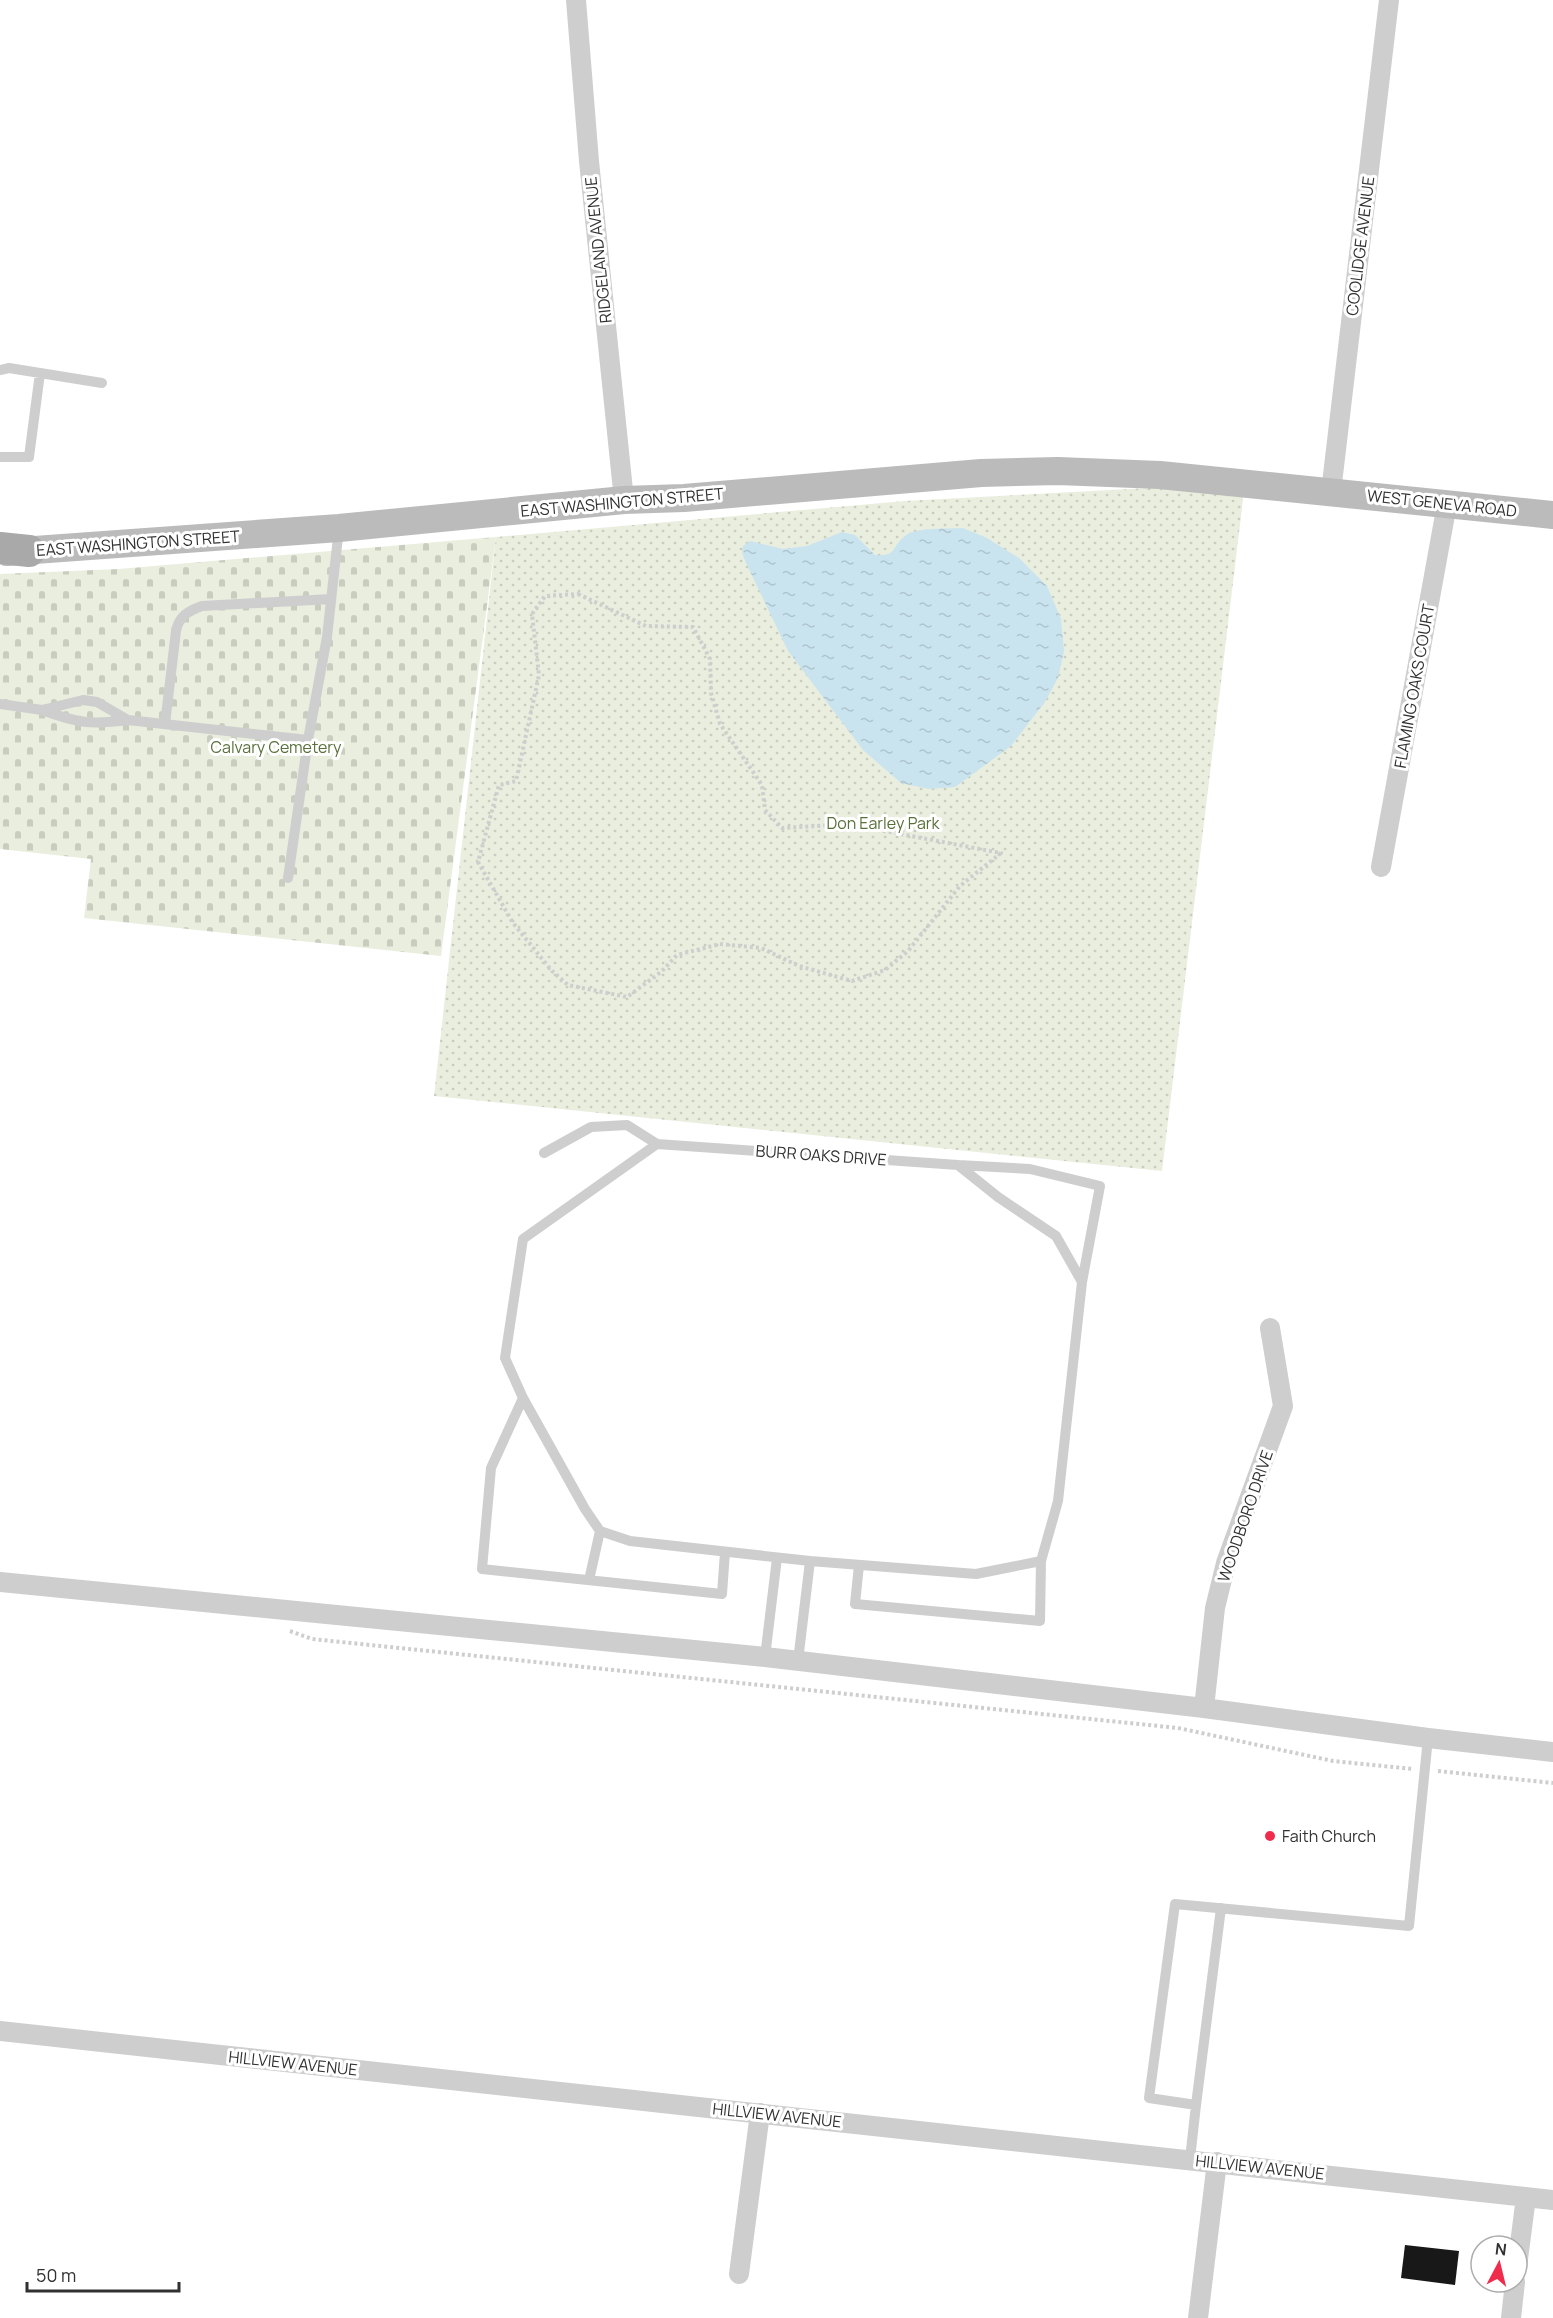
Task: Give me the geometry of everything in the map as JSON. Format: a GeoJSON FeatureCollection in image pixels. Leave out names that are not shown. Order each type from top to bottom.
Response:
{"type":"FeatureCollection","features":[{"type":"Feature","properties":{"kind":"main road","name":"EAST WASHINGTON STREET"},"geometry":{"type":"LineString","coordinates":[[10,550],[339,528],[624,500],[684,498],[992,473],[1058,471],[1160,475],[1331,492]]}},
{"type":"Feature","properties":{"kind":"main road","name":"WEST GENEVA ROAD"},"geometry":{"type":"LineString","coordinates":[[1331,492],[1553,515]]}},
{"type":"Feature","properties":{"kind":"street","name":"RIDGELAND AVENUE"},"geometry":{"type":"LineString","coordinates":[[576,0],[589,161],[624,500]]}},
{"type":"Feature","properties":{"kind":"street","name":"COOLIDGE AVENUE"},"geometry":{"type":"LineString","coordinates":[[1331,492],[1389,0]]}},
{"type":"Feature","properties":{"kind":"street","name":"FLAMING OAKS COURT"},"geometry":{"type":"LineString","coordinates":[[1381,867],[1447,504]]}},
{"type":"Feature","properties":{"kind":"street","name":"WOODBORO DRIVE"},"geometry":{"type":"LineString","coordinates":[[1204,1707],[1215,1608],[1226,1563],[1283,1406],[1270,1328]]}},
{"type":"Feature","properties":{"kind":"street"},"geometry":{"type":"LineString","coordinates":[[0,1582],[765,1657],[1204,1707],[1428,1738],[1553,1752]]}},
{"type":"Feature","properties":{"kind":"street","name":"HILLVIEW AVENUE"},"geometry":{"type":"LineString","coordinates":[[0,2031],[1553,2200]]}},
{"type":"Feature","properties":{"kind":"street"},"geometry":{"type":"LineString","coordinates":[[739,2274],[760,2114]]}},
{"type":"Feature","properties":{"kind":"street"},"geometry":{"type":"LineString","coordinates":[[1198,2318],[1217,2162]]}},
{"type":"Feature","properties":{"kind":"street"},"geometry":{"type":"LineString","coordinates":[[1521,2234],[1526,2197]]}},
{"type":"Feature","properties":{"kind":"street"},"geometry":{"type":"LineString","coordinates":[[1511,2318],[1514,2294]]}},
{"type":"Feature","properties":{"kind":"lane"},"geometry":{"type":"LineString","coordinates":[[0,370],[9,368],[102,383]]}},
{"type":"Feature","properties":{"kind":"lane"},"geometry":{"type":"LineString","coordinates":[[0,457],[29,457],[40,373]]}},
{"type":"Feature","properties":{"kind":"lane"},"geometry":{"type":"LineString","coordinates":[[288,878],[308,740],[327,637],[339,528]]}},
{"type":"Feature","properties":{"kind":"lane"},"geometry":{"type":"LineString","coordinates":[[165,724],[177,622],[183,615],[202,606],[331,599]]}},
{"type":"Feature","properties":{"kind":"lane"},"geometry":{"type":"LineString","coordinates":[[42,710],[84,700],[97,702],[128,720]]}},
{"type":"Feature","properties":{"kind":"lane"},"geometry":{"type":"LineString","coordinates":[[0,704],[42,710],[91,724],[128,720],[308,740]]}},
{"type":"Feature","properties":{"kind":"lane"},"geometry":{"type":"LineString","coordinates":[[544,1153],[591,1127],[627,1125],[657,1144],[523,1239],[505,1358],[523,1398],[585,1509],[600,1531],[630,1541],[777,1558],[976,1574],[1041,1561]]}},
{"type":"Feature","properties":{"kind":"lane","name":"BURR OAKS DRIVE"},"geometry":{"type":"LineString","coordinates":[[657,1144],[1030,1169],[1100,1186],[1082,1282]]}},
{"type":"Feature","properties":{"kind":"lane"},"geometry":{"type":"LineString","coordinates":[[858,1565],[855,1604],[1040,1621],[1041,1561],[1058,1501],[1082,1282],[1056,1236],[998,1197],[958,1165]]}},
{"type":"Feature","properties":{"kind":"lane"},"geometry":{"type":"LineString","coordinates":[[523,1398],[491,1468],[482,1569],[722,1594],[725,1552]]}},
{"type":"Feature","properties":{"kind":"lane"},"geometry":{"type":"LineString","coordinates":[[589,1580],[600,1531]]}},
{"type":"Feature","properties":{"kind":"lane"},"geometry":{"type":"LineString","coordinates":[[765,1657],[777,1558]]}},
{"type":"Feature","properties":{"kind":"lane"},"geometry":{"type":"LineString","coordinates":[[798,1661],[810,1561]]}},
{"type":"Feature","properties":{"kind":"lane"},"geometry":{"type":"LineString","coordinates":[[1196,2105],[1149,2098],[1175,1904],[1409,1926],[1428,1738]]}},
{"type":"Feature","properties":{"kind":"lane"},"geometry":{"type":"LineString","coordinates":[[1190,2159],[1221,1908]]}},
{"type":"Feature","properties":{"kind":"path"},"geometry":{"type":"LineString","coordinates":[[578,594],[646,626],[693,627],[710,659],[711,693],[720,724],[762,785],[765,810],[782,828],[834,825],[874,829],[1001,853],[960,886],[908,951],[885,970],[852,981],[799,966],[761,948],[720,944],[677,955],[661,972],[627,997],[568,984],[552,971],[513,922],[478,862],[499,785],[516,781],[539,675],[532,614],[545,596],[578,594]]}},
{"type":"Feature","properties":{"kind":"path"},"geometry":{"type":"LineString","coordinates":[[281,1628],[312,1639],[1178,1728],[1333,1761],[1553,1783]]}},
{"type":"Feature","properties":{"kind":"green space","name":"Don Earley Park"},"geometry":{"type":"Polygon","coordinates":[[[1245,483],[1162,1171],[434,1096],[496,537],[905,501],[1245,483]]]}},
{"type":"Feature","properties":{"kind":"green space","name":"Calvary Cemetery"},"geometry":{"type":"Polygon","coordinates":[[[496,537],[441,956],[84,918],[91,859],[0,849],[0,574],[119,569],[496,537]]]}},
{"type":"Feature","properties":{"kind":"water"},"geometry":{"type":"Polygon","coordinates":[[[963,528],[987,538],[1019,558],[1047,586],[1061,619],[1064,651],[1058,678],[1045,702],[1011,746],[955,787],[929,789],[901,783],[863,750],[788,651],[742,553],[743,546],[750,541],[783,549],[807,546],[842,532],[855,535],[875,555],[882,555],[891,553],[905,536],[916,531],[963,528]]]}},
{"type":"Feature","properties":{"kind":"building"},"geometry":{"type":"Polygon","coordinates":[[[1405,2245],[1459,2251],[1455,2285],[1401,2278],[1405,2245]]]}},
{"type":"Feature","properties":{"kind":"place","name":"Faith Church"},"geometry":{"type":"Point","coordinates":[1270,1836]}}]}
